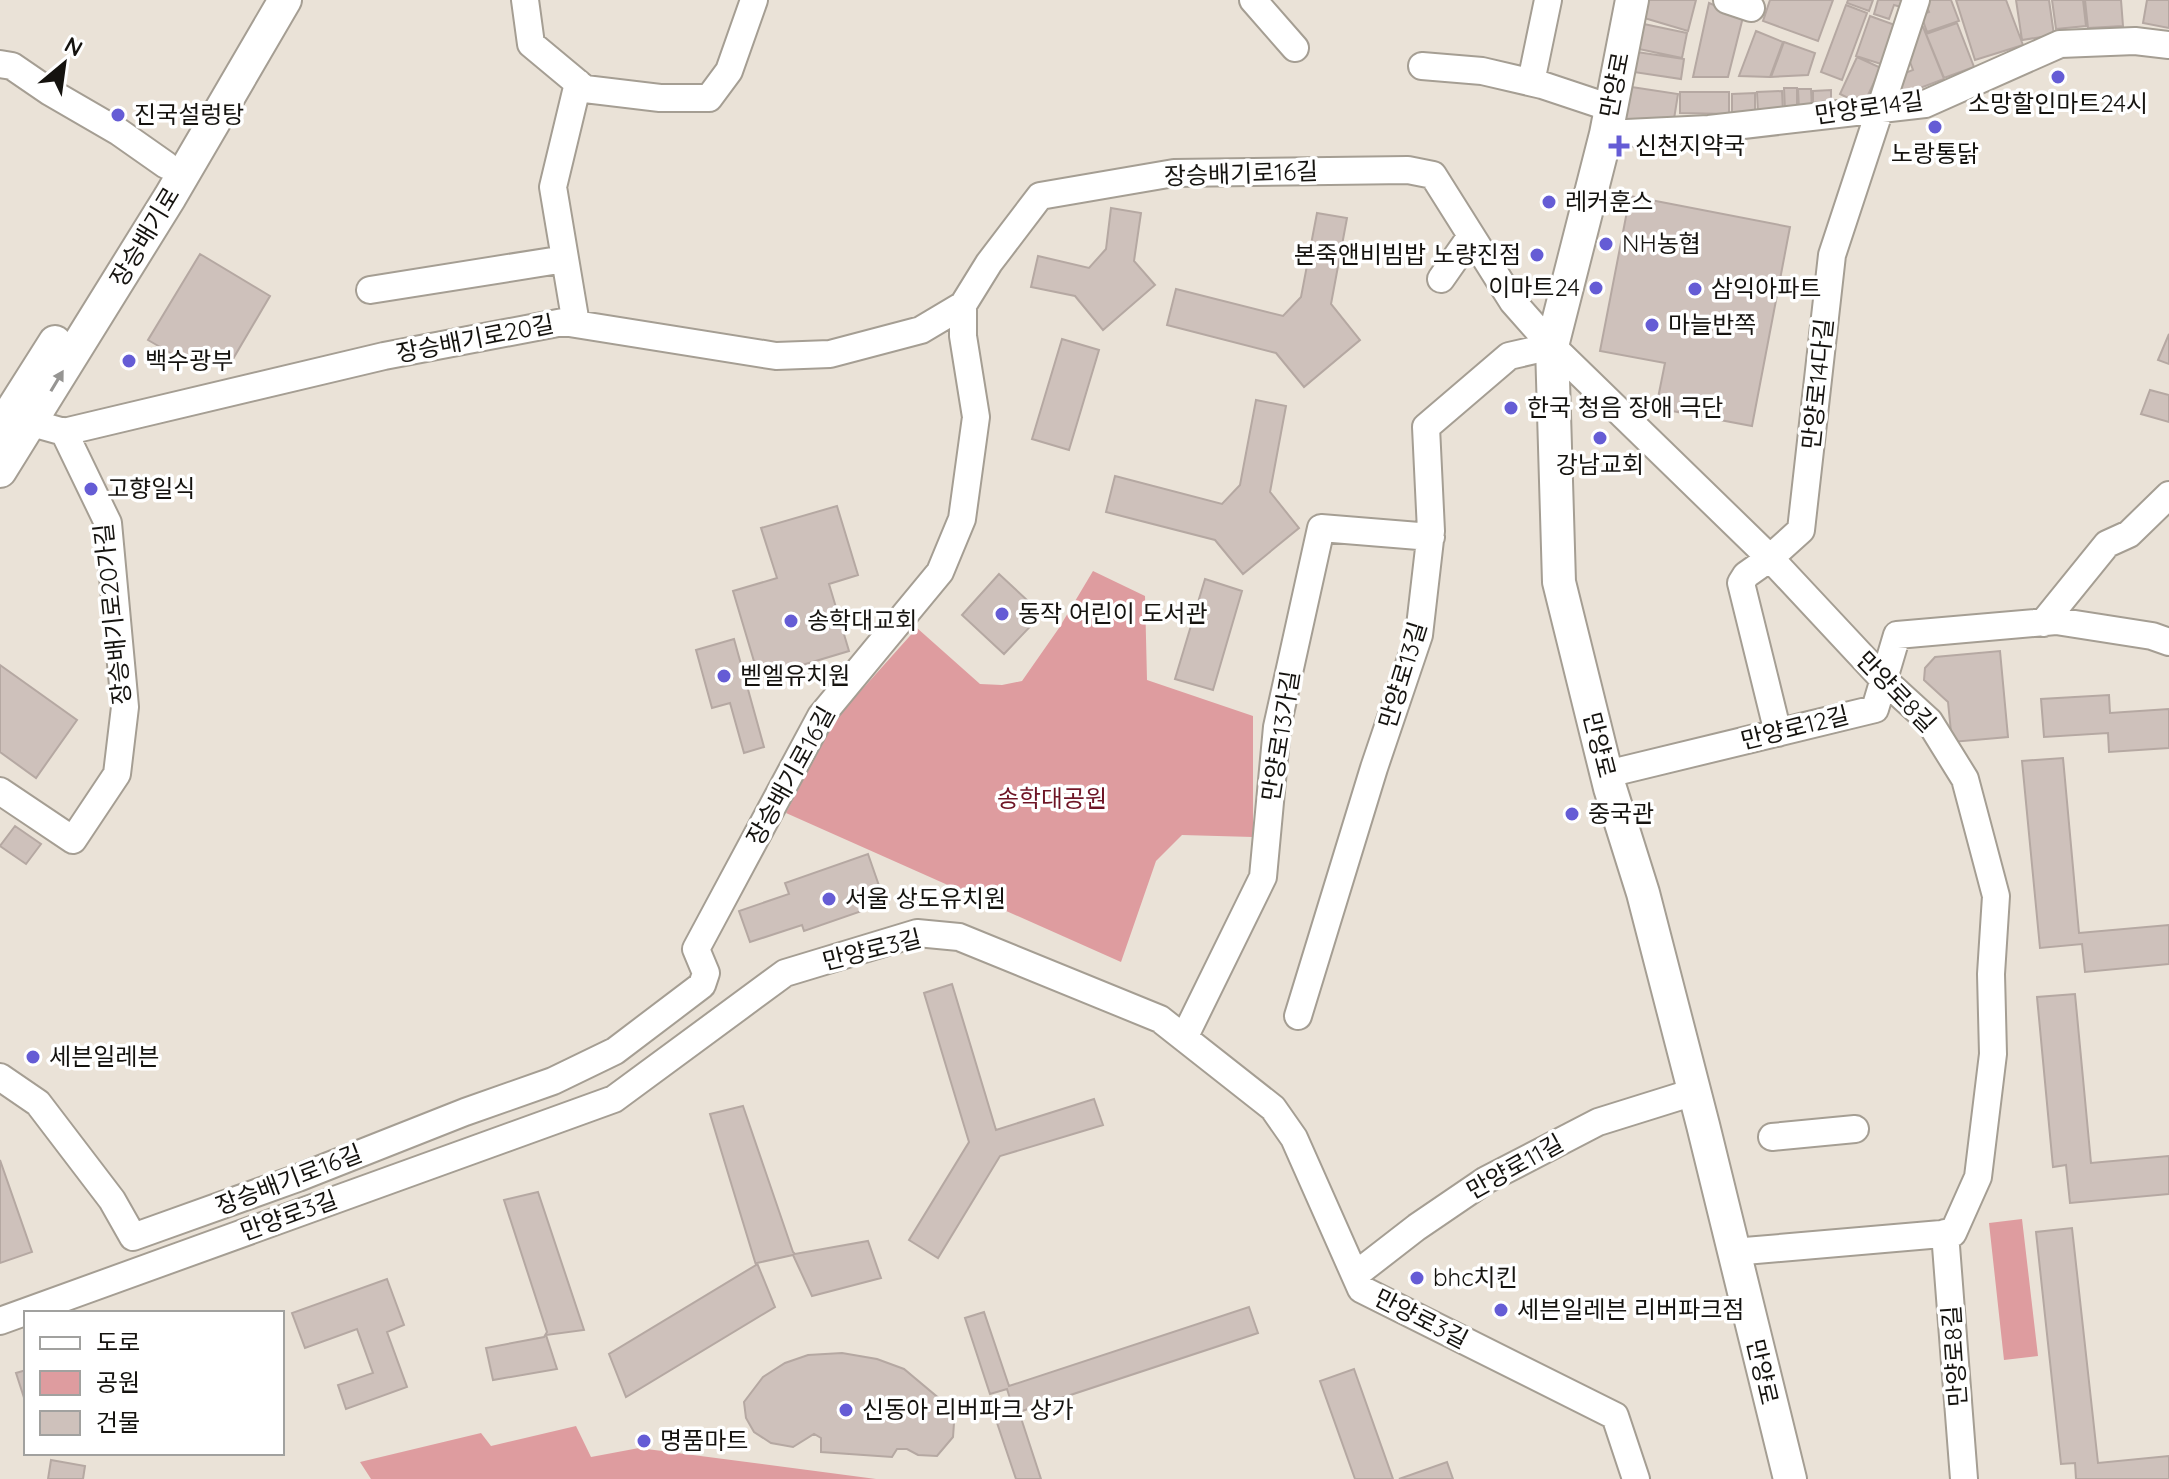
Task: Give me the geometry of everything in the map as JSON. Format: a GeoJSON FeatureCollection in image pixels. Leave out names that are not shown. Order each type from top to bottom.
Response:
{"type":"FeatureCollection","features":[{"type":"Feature","properties":{"kind":"street","name":"장승배기로"},"geometry":{"type":"LineString","coordinates":[[0,429],[166,165],[260,0]]}},
{"type":"Feature","properties":{"kind":"street","name":"장승배기로"},"geometry":{"type":"LineString","coordinates":[[0,471],[170,197],[285,0]]}},
{"type":"Feature","properties":{"kind":"street"},"geometry":{"type":"LineString","coordinates":[[525,0],[531,44],[585,89],[660,98],[709,98],[729,71],[754,0]]}},
{"type":"Feature","properties":{"kind":"street"},"geometry":{"type":"LineString","coordinates":[[1253,0],[1295,48]]}},
{"type":"Feature","properties":{"kind":"street"},"geometry":{"type":"LineString","coordinates":[[1531,82],[1548,0]]}},
{"type":"Feature","properties":{"kind":"street","name":"만양로"},"geometry":{"type":"LineString","coordinates":[[1632,0],[1608,121],[1552,346],[1559,582],[1607,774],[1643,893],[1790,1479]]}},
{"type":"Feature","properties":{"kind":"street","name":"만양로14다길"},"geometry":{"type":"LineString","coordinates":[[1778,733],[1741,583],[1746,575],[1801,530],[1832,255],[1916,0]]}},
{"type":"Feature","properties":{"kind":"street","name":"만양로14길"},"geometry":{"type":"LineString","coordinates":[[1608,121],[1709,129],[1925,104],[2060,44],[2135,41],[2169,45]]}},
{"type":"Feature","properties":{"kind":"street"},"geometry":{"type":"LineString","coordinates":[[0,64],[12,66],[166,165]]}},
{"type":"Feature","properties":{"kind":"street"},"geometry":{"type":"LineString","coordinates":[[1422,66],[1482,71],[1531,82],[1608,121]]}},
{"type":"Feature","properties":{"kind":"street"},"geometry":{"type":"LineString","coordinates":[[576,324],[553,187],[578,83]]}},
{"type":"Feature","properties":{"kind":"street","name":"장승배기로16길"},"geometry":{"type":"LineString","coordinates":[[0,1077],[38,1103],[112,1200],[133,1237],[553,1081],[615,1051],[682,1002],[702,985],[706,973],[696,949],[821,716],[940,572],[962,519],[976,417],[963,336],[963,305],[989,263],[1040,196],[1174,173],[1408,170],[1433,175],[1513,302],[1552,346]]}},
{"type":"Feature","properties":{"kind":"street"},"geometry":{"type":"LineString","coordinates":[[1441,279],[1471,236]]}},
{"type":"Feature","properties":{"kind":"street"},"geometry":{"type":"LineString","coordinates":[[370,290],[565,259]]}},
{"type":"Feature","properties":{"kind":"street","name":"장승배기로20길"},"geometry":{"type":"LineString","coordinates":[[32,423],[64,432],[384,356],[563,322],[776,356],[830,354],[921,330],[963,305]]}},
{"type":"Feature","properties":{"kind":"street","name":"만양로8길"},"geometry":{"type":"LineString","coordinates":[[1552,346],[1770,558],[1884,680],[1929,721],[1965,779],[1996,896],[1991,974],[1993,1054],[1978,1177],[1953,1233],[1945,1233],[1964,1479]]}},
{"type":"Feature","properties":{"kind":"street","name":"만양로13길"},"geometry":{"type":"LineString","coordinates":[[1298,1016],[1374,768],[1419,635],[1431,537],[1426,427],[1509,356],[1552,346]]}},
{"type":"Feature","properties":{"kind":"street","name":"장승배기로20가길"},"geometry":{"type":"LineString","coordinates":[[0,791],[73,840],[117,774],[125,707],[108,523],[64,432]]}},
{"type":"Feature","properties":{"kind":"street"},"geometry":{"type":"LineString","coordinates":[[2043,623],[2107,544],[2129,534],[2169,495]]}},
{"type":"Feature","properties":{"kind":"street","name":"만양로13가길"},"geometry":{"type":"LineString","coordinates":[[1184,1038],[1263,877],[1277,727],[1321,528],[1431,537]]}},
{"type":"Feature","properties":{"kind":"street","name":"만양로12길"},"geometry":{"type":"LineString","coordinates":[[1607,774],[1875,709],[1897,635],[2056,621],[2152,636],[2169,642]]}},
{"type":"Feature","properties":{"kind":"street","name":"만양로3길"},"geometry":{"type":"LineString","coordinates":[[28,1311],[614,1099],[785,973],[917,933],[959,937],[1160,1019],[1273,1108],[1294,1138],[1361,1289],[1615,1416],[1636,1479]]}},
{"type":"Feature","properties":{"kind":"street","name":"만양로11길"},"geometry":{"type":"LineString","coordinates":[[1355,1275],[1417,1227],[1486,1180],[1598,1122],[1694,1092]]}},
{"type":"Feature","properties":{"kind":"street"},"geometry":{"type":"LineString","coordinates":[[1772,1137],[1855,1129]]}},
{"type":"Feature","properties":{"kind":"street"},"geometry":{"type":"LineString","coordinates":[[1733,1252],[1945,1233]]}},
{"type":"Feature","properties":{"kind":"street","name":"만양로3길"},"geometry":{"type":"LineString","coordinates":[[0,1321],[24,1312]]}},
{"type":"Feature","properties":{"kind":"green space","name":"송학대공원"},"geometry":{"type":"Polygon","coordinates":[[[1093,571],[1145,596],[1147,680],[1253,716],[1253,837],[1182,835],[1156,861],[1121,962],[786,813],[832,723],[917,628],[980,684],[1002,685],[1022,681],[1093,571]]]}},
{"type":"Feature","properties":{"kind":"green space"},"geometry":{"type":"Polygon","coordinates":[[[2022,1219],[2038,1356],[2004,1360],[1989,1223],[2022,1219]]]}},
{"type":"Feature","properties":{"kind":"green space"},"geometry":{"type":"Polygon","coordinates":[[[576,1426],[591,1457],[639,1448],[876,1479],[371,1479],[360,1462],[481,1433],[491,1446],[576,1426]]]}},
{"type":"Feature","properties":{"kind":"building"},"geometry":{"type":"Polygon","coordinates":[[[1645,0],[1696,0],[1688,31],[1641,17],[1645,0]]]}},
{"type":"Feature","properties":{"kind":"building"},"geometry":{"type":"Polygon","coordinates":[[[1770,0],[1833,0],[1818,41],[1763,21],[1770,0]]]}},
{"type":"Feature","properties":{"kind":"building"},"geometry":{"type":"Polygon","coordinates":[[[1848,0],[1873,0],[1869,11],[1847,3],[1848,0]]]}},
{"type":"Feature","properties":{"kind":"building"},"geometry":{"type":"Polygon","coordinates":[[[1878,0],[1904,0],[1901,7],[1894,5],[1889,19],[1874,14],[1878,0]]]}},
{"type":"Feature","properties":{"kind":"building"},"geometry":{"type":"Polygon","coordinates":[[[1924,0],[1951,0],[1959,21],[1927,32],[1921,15],[1929,12],[1924,0]]]}},
{"type":"Feature","properties":{"kind":"building"},"geometry":{"type":"Polygon","coordinates":[[[1956,0],[2006,0],[2023,45],[1975,60],[1956,0]]]}},
{"type":"Feature","properties":{"kind":"building"},"geometry":{"type":"Polygon","coordinates":[[[2016,0],[2049,0],[2054,35],[2022,40],[2016,0]]]}},
{"type":"Feature","properties":{"kind":"building"},"geometry":{"type":"Polygon","coordinates":[[[2052,0],[2083,0],[2086,26],[2056,29],[2052,0]]]}},
{"type":"Feature","properties":{"kind":"building"},"geometry":{"type":"Polygon","coordinates":[[[2085,0],[2121,0],[2123,26],[2088,28],[2085,0]]]}},
{"type":"Feature","properties":{"kind":"building"},"geometry":{"type":"Polygon","coordinates":[[[2147,0],[2169,0],[2169,28],[2143,23],[2147,0]]]}},
{"type":"Feature","properties":{"kind":"building"},"geometry":{"type":"Polygon","coordinates":[[[1709,3],[1743,17],[1728,77],[1693,77],[1709,3]]]}},
{"type":"Feature","properties":{"kind":"building"},"geometry":{"type":"Polygon","coordinates":[[[1846,5],[1867,13],[1842,80],[1821,72],[1846,5]]]}},
{"type":"Feature","properties":{"kind":"building"},"geometry":{"type":"Polygon","coordinates":[[[1870,16],[1895,25],[1881,64],[1856,56],[1870,16]]]}},
{"type":"Feature","properties":{"kind":"building"},"geometry":{"type":"Polygon","coordinates":[[[1639,23],[1687,33],[1682,58],[1634,48],[1639,23]]]}},
{"type":"Feature","properties":{"kind":"building"},"geometry":{"type":"Polygon","coordinates":[[[1957,23],[1974,67],[1944,78],[1926,34],[1957,23]]]}},
{"type":"Feature","properties":{"kind":"building"},"geometry":{"type":"Polygon","coordinates":[[[1923,27],[1944,79],[1891,99],[1895,77],[1913,70],[1904,46],[1906,34],[1923,27]]]}},
{"type":"Feature","properties":{"kind":"building"},"geometry":{"type":"Polygon","coordinates":[[[1756,31],[1783,42],[1770,77],[1739,76],[1756,31]]]}},
{"type":"Feature","properties":{"kind":"building"},"geometry":{"type":"Polygon","coordinates":[[[1784,42],[1815,53],[1808,75],[1771,77],[1784,42]]]}},
{"type":"Feature","properties":{"kind":"building"},"geometry":{"type":"Polygon","coordinates":[[[1630,51],[1684,59],[1681,79],[1627,71],[1630,51]]]}},
{"type":"Feature","properties":{"kind":"building"},"geometry":{"type":"Polygon","coordinates":[[[1857,57],[1881,68],[1866,99],[1840,94],[1857,57]]]}},
{"type":"Feature","properties":{"kind":"building"},"geometry":{"type":"Polygon","coordinates":[[[1625,86],[1678,94],[1674,119],[1620,120],[1625,86]]]}},
{"type":"Feature","properties":{"kind":"building"},"geometry":{"type":"Polygon","coordinates":[[[1784,88],[1797,88],[1797,110],[1785,110],[1784,88]]]}},
{"type":"Feature","properties":{"kind":"building"},"geometry":{"type":"Polygon","coordinates":[[[1798,89],[1811,89],[1812,109],[1799,110],[1798,89]]]}},
{"type":"Feature","properties":{"kind":"building"},"geometry":{"type":"Polygon","coordinates":[[[1831,90],[1831,108],[1813,108],[1813,91],[1831,90]]]}},
{"type":"Feature","properties":{"kind":"building"},"geometry":{"type":"Polygon","coordinates":[[[1782,91],[1783,113],[1758,113],[1757,92],[1782,91]]]}},
{"type":"Feature","properties":{"kind":"building"},"geometry":{"type":"Polygon","coordinates":[[[1680,92],[1729,92],[1729,114],[1680,113],[1680,92]]]}},
{"type":"Feature","properties":{"kind":"building"},"geometry":{"type":"Polygon","coordinates":[[[1755,93],[1755,113],[1732,114],[1732,94],[1755,93]]]}},
{"type":"Feature","properties":{"kind":"building","name":"삼익아파트"},"geometry":{"type":"Polygon","coordinates":[[[1630,196],[1790,227],[1752,426],[1656,408],[1665,363],[1600,351],[1630,196]]]}},
{"type":"Feature","properties":{"kind":"building"},"geometry":{"type":"Polygon","coordinates":[[[1111,208],[1141,213],[1134,261],[1155,285],[1103,330],[1075,296],[1031,287],[1038,256],[1089,268],[1106,249],[1111,208]]]}},
{"type":"Feature","properties":{"kind":"building"},"geometry":{"type":"Polygon","coordinates":[[[1317,213],[1347,218],[1331,304],[1360,340],[1304,387],[1276,353],[1167,325],[1176,289],[1283,316],[1301,297],[1317,213]]]}},
{"type":"Feature","properties":{"kind":"building"},"geometry":{"type":"Polygon","coordinates":[[[200,254],[270,296],[230,364],[211,352],[200,370],[148,340],[200,254]]]}},
{"type":"Feature","properties":{"kind":"building"},"geometry":{"type":"Polygon","coordinates":[[[2169,334],[2169,364],[2158,360],[2169,334]]]}},
{"type":"Feature","properties":{"kind":"building"},"geometry":{"type":"Polygon","coordinates":[[[1062,339],[1099,350],[1069,450],[1032,439],[1062,339]]]}},
{"type":"Feature","properties":{"kind":"building"},"geometry":{"type":"Polygon","coordinates":[[[2150,390],[2169,395],[2169,422],[2141,414],[2150,390]]]}},
{"type":"Feature","properties":{"kind":"building"},"geometry":{"type":"Polygon","coordinates":[[[1256,400],[1286,406],[1270,492],[1299,528],[1243,574],[1215,540],[1106,512],[1115,476],[1222,504],[1240,485],[1256,400]]]}},
{"type":"Feature","properties":{"kind":"building","name":"송학대교회"},"geometry":{"type":"Polygon","coordinates":[[[837,506],[858,575],[829,584],[849,651],[759,678],[733,591],[777,578],[761,528],[837,506]]]}},
{"type":"Feature","properties":{"kind":"building","name":"동작 어린이 도서관"},"geometry":{"type":"Polygon","coordinates":[[[999,574],[1042,614],[1004,654],[962,615],[999,574]]]}},
{"type":"Feature","properties":{"kind":"building"},"geometry":{"type":"Polygon","coordinates":[[[1205,579],[1242,591],[1213,690],[1175,679],[1205,579]]]}},
{"type":"Feature","properties":{"kind":"building","name":"벧엘유치원"},"geometry":{"type":"Polygon","coordinates":[[[734,639],[764,747],[744,753],[730,703],[712,708],[696,650],[734,639]]]}},
{"type":"Feature","properties":{"kind":"building"},"geometry":{"type":"Polygon","coordinates":[[[2000,651],[2008,737],[1952,742],[1948,702],[1924,680],[1925,668],[1935,657],[2000,651]]]}},
{"type":"Feature","properties":{"kind":"building"},"geometry":{"type":"Polygon","coordinates":[[[0,665],[77,720],[36,778],[0,752],[0,665]]]}},
{"type":"Feature","properties":{"kind":"building"},"geometry":{"type":"Polygon","coordinates":[[[2109,695],[2110,713],[2169,709],[2169,748],[2109,752],[2108,733],[2044,737],[2041,699],[2109,695]]]}},
{"type":"Feature","properties":{"kind":"building"},"geometry":{"type":"Polygon","coordinates":[[[2063,758],[2079,933],[2169,925],[2169,964],[2085,972],[2082,944],[2040,948],[2022,761],[2063,758]]]}},
{"type":"Feature","properties":{"kind":"building"},"geometry":{"type":"Polygon","coordinates":[[[15,826],[41,844],[26,864],[0,846],[15,826]]]}},
{"type":"Feature","properties":{"kind":"building","name":"서울 상도유치원"},"geometry":{"type":"Polygon","coordinates":[[[868,854],[885,903],[804,931],[802,925],[750,942],[739,911],[789,894],[785,883],[868,854]]]}},
{"type":"Feature","properties":{"kind":"building"},"geometry":{"type":"Polygon","coordinates":[[[952,984],[996,1130],[1094,1099],[1103,1125],[1000,1156],[938,1258],[909,1240],[969,1142],[924,993],[952,984]]]}},
{"type":"Feature","properties":{"kind":"building"},"geometry":{"type":"Polygon","coordinates":[[[2075,994],[2091,1163],[2169,1156],[2169,1194],[2070,1203],[2066,1165],[2053,1167],[2037,997],[2075,994]]]}},
{"type":"Feature","properties":{"kind":"building"},"geometry":{"type":"Polygon","coordinates":[[[743,1106],[793,1252],[868,1241],[881,1278],[812,1296],[793,1255],[757,1263],[775,1307],[626,1397],[609,1354],[756,1265],[710,1114],[743,1106]]]}},
{"type":"Feature","properties":{"kind":"building"},"geometry":{"type":"Polygon","coordinates":[[[0,1160],[32,1252],[0,1263],[0,1160]]]}},
{"type":"Feature","properties":{"kind":"building"},"geometry":{"type":"Polygon","coordinates":[[[538,1192],[584,1330],[546,1335],[557,1369],[493,1380],[486,1348],[544,1337],[547,1332],[504,1200],[538,1192]]]}},
{"type":"Feature","properties":{"kind":"building"},"geometry":{"type":"Polygon","coordinates":[[[2072,1228],[2098,1463],[2169,1456],[2169,1479],[2076,1479],[2075,1463],[2061,1464],[2036,1232],[2072,1228]]]}},
{"type":"Feature","properties":{"kind":"building"},"geometry":{"type":"Polygon","coordinates":[[[387,1279],[404,1325],[387,1332],[407,1387],[346,1409],[338,1385],[373,1373],[357,1329],[305,1348],[292,1313],[387,1279]]]}},
{"type":"Feature","properties":{"kind":"building"},"geometry":{"type":"Polygon","coordinates":[[[1249,1307],[1258,1333],[1019,1412],[1041,1479],[1016,1479],[994,1414],[1013,1408],[1007,1389],[990,1394],[965,1318],[984,1312],[1009,1386],[1249,1307]]]}},
{"type":"Feature","properties":{"kind":"building","name":"신동아 리버파크 상가"},"geometry":{"type":"Polygon","coordinates":[[[842,1353],[877,1359],[904,1369],[941,1400],[954,1423],[953,1437],[937,1456],[918,1455],[907,1449],[897,1449],[892,1457],[821,1452],[821,1438],[814,1434],[793,1447],[771,1443],[754,1432],[746,1418],[744,1402],[763,1377],[785,1363],[808,1355],[842,1353]]]}},
{"type":"Feature","properties":{"kind":"building"},"geometry":{"type":"Polygon","coordinates":[[[1354,1369],[1393,1479],[1355,1479],[1320,1381],[1354,1369]]]}},
{"type":"Feature","properties":{"kind":"building"},"geometry":{"type":"Polygon","coordinates":[[[24,1371],[24,1398],[16,1373],[24,1371]]]}},
{"type":"Feature","properties":{"kind":"building"},"geometry":{"type":"Polygon","coordinates":[[[51,1460],[85,1466],[83,1479],[48,1479],[51,1460]]]}},
{"type":"Feature","properties":{"kind":"building"},"geometry":{"type":"Polygon","coordinates":[[[1447,1462],[1453,1479],[1399,1479],[1447,1462]]]}},
{"type":"Feature","properties":{"kind":"place","name":"소망할인마트24시"},"geometry":{"type":"Point","coordinates":[2058,77]}},
{"type":"Feature","properties":{"kind":"place","name":"진국설렁탕"},"geometry":{"type":"Point","coordinates":[118,115]}},
{"type":"Feature","properties":{"kind":"place","name":"노랑통닭"},"geometry":{"type":"Point","coordinates":[1935,127]}},
{"type":"Feature","properties":{"kind":"place","name":"신천지약국"},"geometry":{"type":"Point","coordinates":[1619,146]}},
{"type":"Feature","properties":{"kind":"place","name":"레커훈스"},"geometry":{"type":"Point","coordinates":[1549,202]}},
{"type":"Feature","properties":{"kind":"place","name":"NH농협"},"geometry":{"type":"Point","coordinates":[1606,244]}},
{"type":"Feature","properties":{"kind":"place","name":"본죽앤비빔밥 노량진점"},"geometry":{"type":"Point","coordinates":[1537,255]}},
{"type":"Feature","properties":{"kind":"place","name":"이마트24"},"geometry":{"type":"Point","coordinates":[1596,288]}},
{"type":"Feature","properties":{"kind":"place","name":"삼익아파트"},"geometry":{"type":"Point","coordinates":[1695,289]}},
{"type":"Feature","properties":{"kind":"place","name":"마늘반쪽"},"geometry":{"type":"Point","coordinates":[1652,325]}},
{"type":"Feature","properties":{"kind":"place","name":"백수광부"},"geometry":{"type":"Point","coordinates":[129,361]}},
{"type":"Feature","properties":{"kind":"place","name":"한국 청음 장애 극단"},"geometry":{"type":"Point","coordinates":[1511,408]}},
{"type":"Feature","properties":{"kind":"place","name":"강남교회"},"geometry":{"type":"Point","coordinates":[1600,438]}},
{"type":"Feature","properties":{"kind":"place","name":"고향일식"},"geometry":{"type":"Point","coordinates":[91,489]}},
{"type":"Feature","properties":{"kind":"place","name":"동작 어린이 도서관"},"geometry":{"type":"Point","coordinates":[1002,614]}},
{"type":"Feature","properties":{"kind":"place","name":"송학대교회"},"geometry":{"type":"Point","coordinates":[791,621]}},
{"type":"Feature","properties":{"kind":"place","name":"벧엘유치원"},"geometry":{"type":"Point","coordinates":[724,676]}},
{"type":"Feature","properties":{"kind":"place","name":"중국관"},"geometry":{"type":"Point","coordinates":[1572,814]}},
{"type":"Feature","properties":{"kind":"place","name":"서울 상도유치원"},"geometry":{"type":"Point","coordinates":[829,899]}},
{"type":"Feature","properties":{"kind":"place","name":"세븐일레븐"},"geometry":{"type":"Point","coordinates":[33,1057]}},
{"type":"Feature","properties":{"kind":"place","name":"bhc치킨"},"geometry":{"type":"Point","coordinates":[1417,1278]}},
{"type":"Feature","properties":{"kind":"place","name":"세븐일레븐 리버파크점"},"geometry":{"type":"Point","coordinates":[1501,1310]}},
{"type":"Feature","properties":{"kind":"place","name":"신동아 리버파크 상가"},"geometry":{"type":"Point","coordinates":[846,1410]}},
{"type":"Feature","properties":{"kind":"place","name":"명품마트"},"geometry":{"type":"Point","coordinates":[644,1441]}}]}
